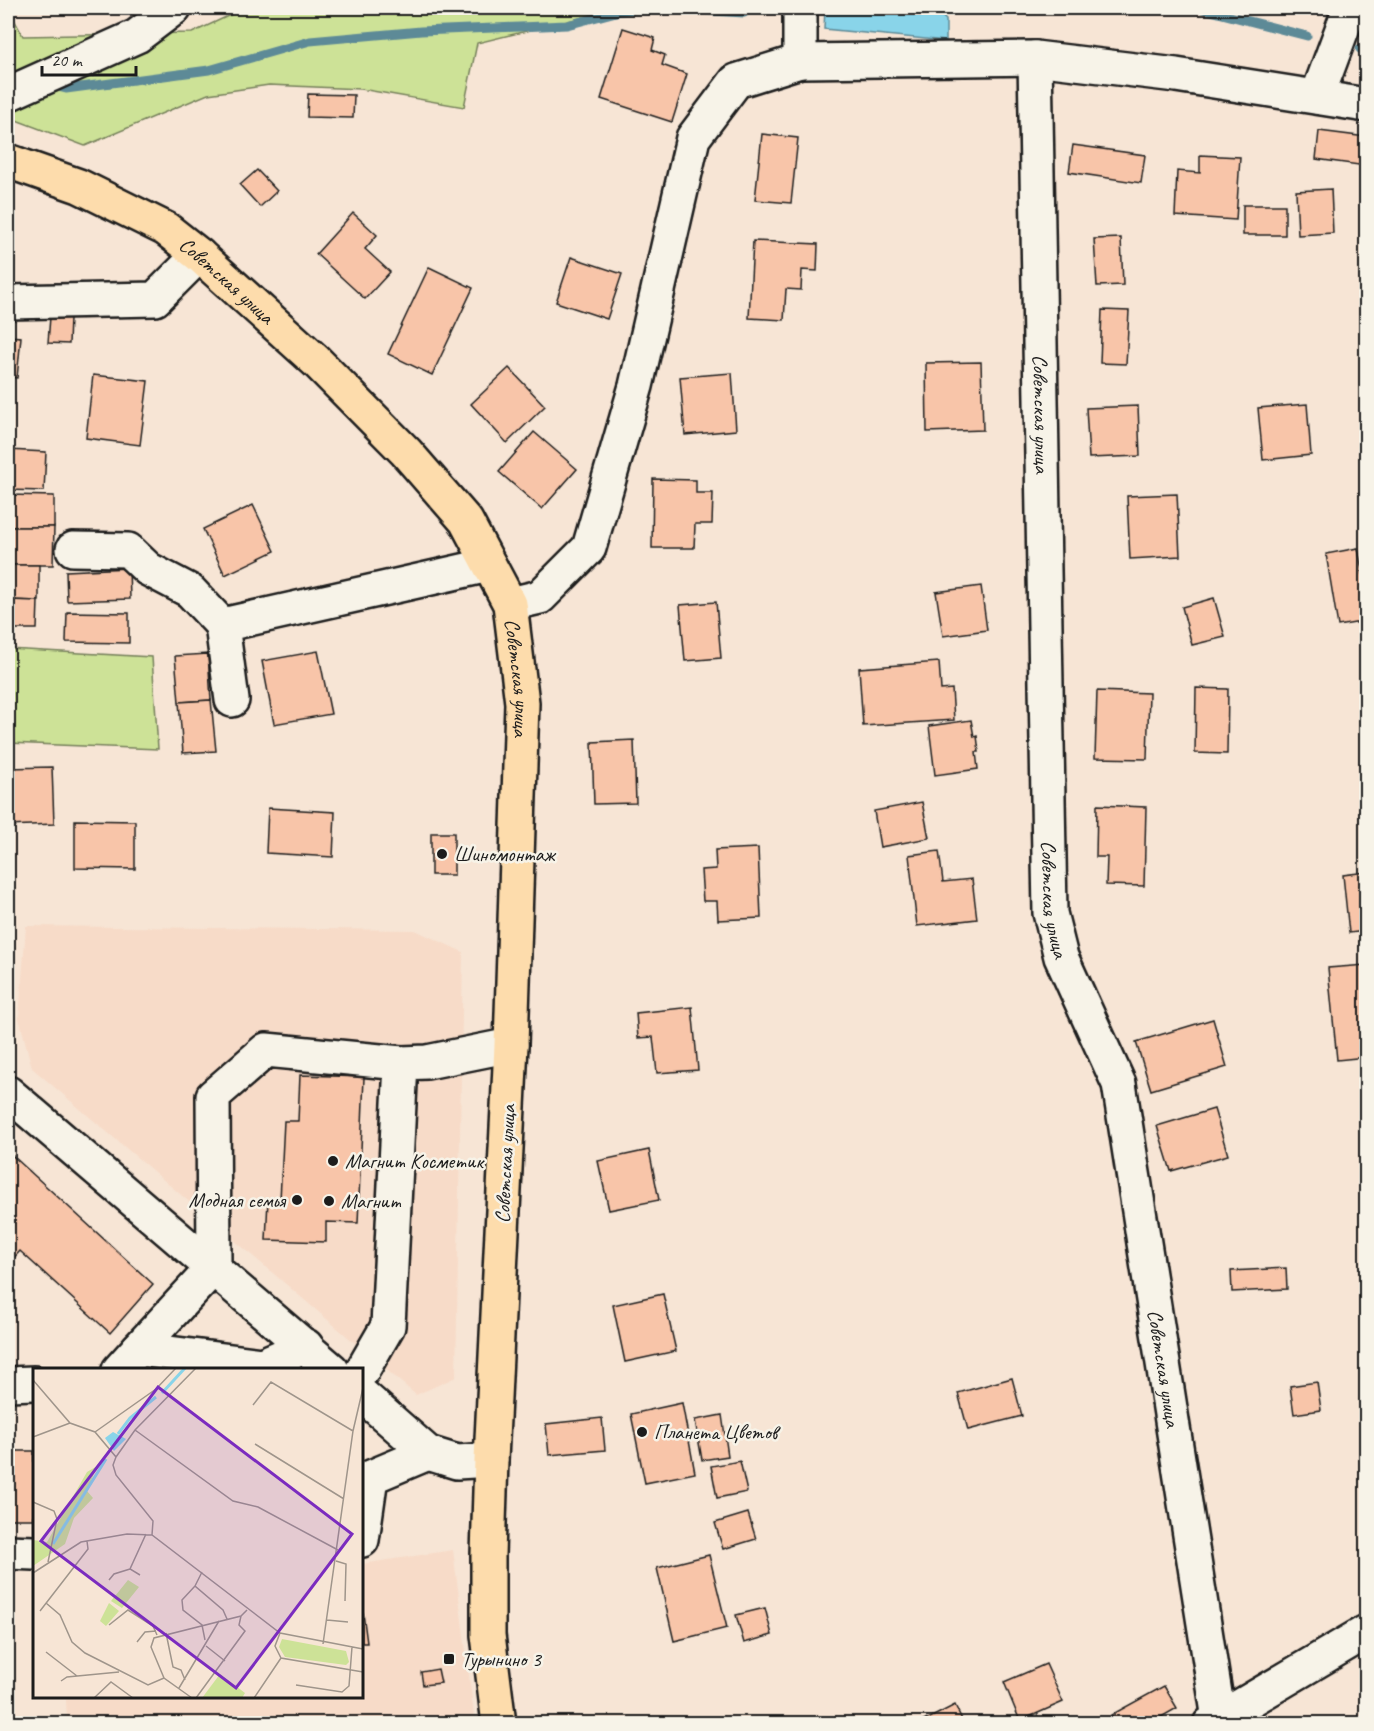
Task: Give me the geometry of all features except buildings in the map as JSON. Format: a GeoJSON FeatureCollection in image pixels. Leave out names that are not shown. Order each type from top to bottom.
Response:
{"type":"FeatureCollection","features":[{"type":"Feature","properties":{"kind":"main road","name":"Советская улица"},"geometry":{"type":"LineString","coordinates":[[8,161],[79,186],[166,229],[199,255],[316,361],[406,452],[466,521],[510,604],[522,702],[511,1045],[490,1460],[488,1635],[499,1724]]}},
{"type":"Feature","properties":{"kind":"street"},"geometry":{"type":"LineString","coordinates":[[14,92],[138,36],[174,8]]}},
{"type":"Feature","properties":{"kind":"street"},"geometry":{"type":"LineString","coordinates":[[800,8],[800,61]]}},
{"type":"Feature","properties":{"kind":"street"},"geometry":{"type":"LineString","coordinates":[[1317,97],[1350,8]]}},
{"type":"Feature","properties":{"kind":"street","name":"Советская улица"},"geometry":{"type":"LineString","coordinates":[[1035,58],[1050,913],[1061,957],[1119,1084],[1215,1721]]}},
{"type":"Feature","properties":{"kind":"street","name":"Советская улица"},"geometry":{"type":"LineString","coordinates":[[510,604],[540,597],[589,548],[636,386],[693,138],[736,81],[800,61],[1035,58],[1176,75],[1366,105]]}},
{"type":"Feature","properties":{"kind":"street"},"geometry":{"type":"LineString","coordinates":[[8,302],[154,299],[199,255]]}},
{"type":"Feature","properties":{"kind":"street"},"geometry":{"type":"LineString","coordinates":[[73,549],[128,550],[148,569],[190,591],[222,625],[232,700]]}},
{"type":"Feature","properties":{"kind":"street"},"geometry":{"type":"LineString","coordinates":[[222,625],[489,565]]}},
{"type":"Feature","properties":{"kind":"street"},"geometry":{"type":"LineString","coordinates":[[129,1359],[214,1267],[213,1096],[266,1050],[401,1063],[427,1062],[511,1045]]}},
{"type":"Feature","properties":{"kind":"street"},"geometry":{"type":"LineString","coordinates":[[363,1369],[388,1326],[401,1063]]}},
{"type":"Feature","properties":{"kind":"street"},"geometry":{"type":"LineString","coordinates":[[10,1100],[214,1267],[330,1368]]}},
{"type":"Feature","properties":{"kind":"street"},"geometry":{"type":"LineString","coordinates":[[129,1359],[262,1365],[306,1346]]}},
{"type":"Feature","properties":{"kind":"street"},"geometry":{"type":"LineString","coordinates":[[8,1384],[33,1383]]}},
{"type":"Feature","properties":{"kind":"street"},"geometry":{"type":"LineString","coordinates":[[363,1396],[428,1453],[457,1462],[490,1460]]}},
{"type":"Feature","properties":{"kind":"street"},"geometry":{"type":"LineString","coordinates":[[363,1533],[371,1477],[428,1453]]}},
{"type":"Feature","properties":{"kind":"street"},"geometry":{"type":"LineString","coordinates":[[8,1552],[33,1552]]}},
{"type":"Feature","properties":{"kind":"street"},"geometry":{"type":"LineString","coordinates":[[1215,1721],[1366,1632]]}},
{"type":"Feature","properties":{"kind":"shaded area"},"geometry":{"type":"Polygon","coordinates":[[[26,926],[415,930],[463,952],[456,1377],[416,1395],[32,1068],[19,1018],[26,926]]]}},
{"type":"Feature","properties":{"kind":"shaded area"},"geometry":{"type":"Polygon","coordinates":[[[453,1550],[475,1723],[67,1723],[66,1698],[363,1698],[363,1564],[453,1550]]]}},
{"type":"Feature","properties":{"kind":"green space"},"geometry":{"type":"Polygon","coordinates":[[[8,8],[23,36],[192,33],[245,8],[621,8],[477,43],[464,107],[361,89],[269,85],[208,94],[85,146],[8,117],[8,8]]]}},
{"type":"Feature","properties":{"kind":"green space"},"geometry":{"type":"Polygon","coordinates":[[[8,649],[152,657],[158,749],[8,743],[8,649]]]}},
{"type":"Feature","properties":{"kind":"green space"},"geometry":{"type":"Polygon","coordinates":[[[8,1584],[12,1584],[10,1724],[8,1723],[8,1584]]]}},
{"type":"Feature","properties":{"kind":"water"},"geometry":{"type":"Polygon","coordinates":[[[825,8],[933,8],[946,20],[946,41],[824,29],[825,8]]]}},
{"type":"Feature","properties":{"kind":"waterway"},"geometry":{"type":"LineString","coordinates":[[50,85],[66,89],[209,70],[310,41],[421,31],[567,25],[620,11],[651,8]]}},
{"type":"Feature","properties":{"kind":"waterway"},"geometry":{"type":"LineString","coordinates":[[666,8],[744,13]]}},
{"type":"Feature","properties":{"kind":"waterway"},"geometry":{"type":"LineString","coordinates":[[1199,8],[1307,36]]}},
{"type":"Feature","properties":{"kind":"waterway"},"geometry":{"type":"LineString","coordinates":[[1360,49],[1366,52]]}},
{"type":"Feature","properties":{"kind":"place","name":"Шиномонтаж"},"geometry":{"type":"Point","coordinates":[442,854]}},
{"type":"Feature","properties":{"kind":"place","name":"Магнит Косметик"},"geometry":{"type":"Point","coordinates":[333,1161]}},
{"type":"Feature","properties":{"kind":"place","name":"Модная семья"},"geometry":{"type":"Point","coordinates":[297,1200]}},
{"type":"Feature","properties":{"kind":"place","name":"Магнит"},"geometry":{"type":"Point","coordinates":[329,1201]}},
{"type":"Feature","properties":{"kind":"place","name":"Планета Цветов"},"geometry":{"type":"Point","coordinates":[642,1432]}},
{"type":"Feature","properties":{"kind":"place","name":"Турынино 3"},"geometry":{"type":"Point","coordinates":[449,1659]}}]}
